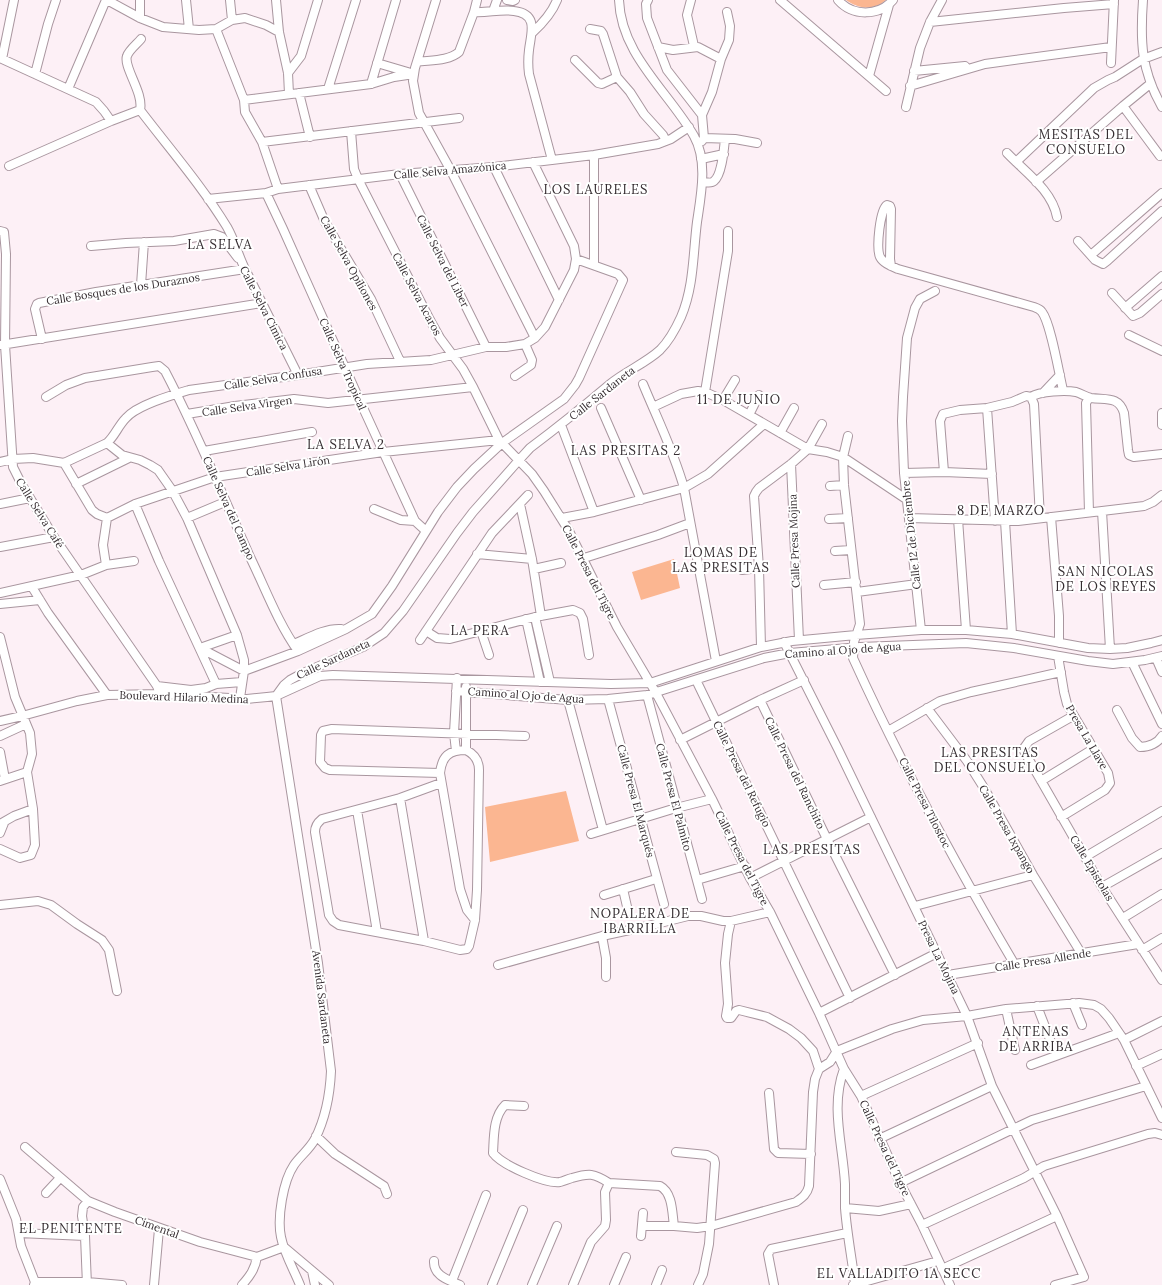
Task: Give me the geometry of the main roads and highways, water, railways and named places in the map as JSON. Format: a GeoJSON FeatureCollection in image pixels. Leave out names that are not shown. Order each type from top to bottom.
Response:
{"type":"FeatureCollection","features":[{"type":"Feature","properties":{"kind":"district","name":"MESITAS DEL CONSUELO"},"geometry":{"type":"Point","coordinates":[1086,142]}},
{"type":"Feature","properties":{"kind":"district","name":"LOS LAURELES"},"geometry":{"type":"Point","coordinates":[596,189]}},
{"type":"Feature","properties":{"kind":"district","name":"LA SELVA"},"geometry":{"type":"Point","coordinates":[220,244]}},
{"type":"Feature","properties":{"kind":"district","name":"11 DE JUNIO"},"geometry":{"type":"Point","coordinates":[739,399]}},
{"type":"Feature","properties":{"kind":"district","name":"LA SELVA 2"},"geometry":{"type":"Point","coordinates":[346,444]}},
{"type":"Feature","properties":{"kind":"district","name":"LAS PRESITAS 2"},"geometry":{"type":"Point","coordinates":[626,450]}},
{"type":"Feature","properties":{"kind":"district","name":"8 DE MARZO"},"geometry":{"type":"Point","coordinates":[1001,510]}},
{"type":"Feature","properties":{"kind":"district","name":"LOMAS DE LAS PRESITAS"},"geometry":{"type":"Point","coordinates":[721,560]}},
{"type":"Feature","properties":{"kind":"district","name":"SAN NICOLAS DE LOS REYES"},"geometry":{"type":"Point","coordinates":[1106,578]}},
{"type":"Feature","properties":{"kind":"district","name":"LA PERA"},"geometry":{"type":"Point","coordinates":[480,630]}},
{"type":"Feature","properties":{"kind":"district","name":"LAS PRESITAS DEL CONSUELO"},"geometry":{"type":"Point","coordinates":[990,760]}},
{"type":"Feature","properties":{"kind":"district","name":"LAS PRESITAS"},"geometry":{"type":"Point","coordinates":[812,849]}},
{"type":"Feature","properties":{"kind":"district","name":"NOPALERA DE IBARRILLA"},"geometry":{"type":"Point","coordinates":[640,920]}},
{"type":"Feature","properties":{"kind":"district","name":"ANTENAS DE ARRIBA"},"geometry":{"type":"Point","coordinates":[1036,1038]}},
{"type":"Feature","properties":{"kind":"district","name":"EL PENITENTE"},"geometry":{"type":"Point","coordinates":[71,1228]}},
{"type":"Feature","properties":{"kind":"district","name":"EL VALLADITO 1A SECC"},"geometry":{"type":"Point","coordinates":[899,1273]}}]}
